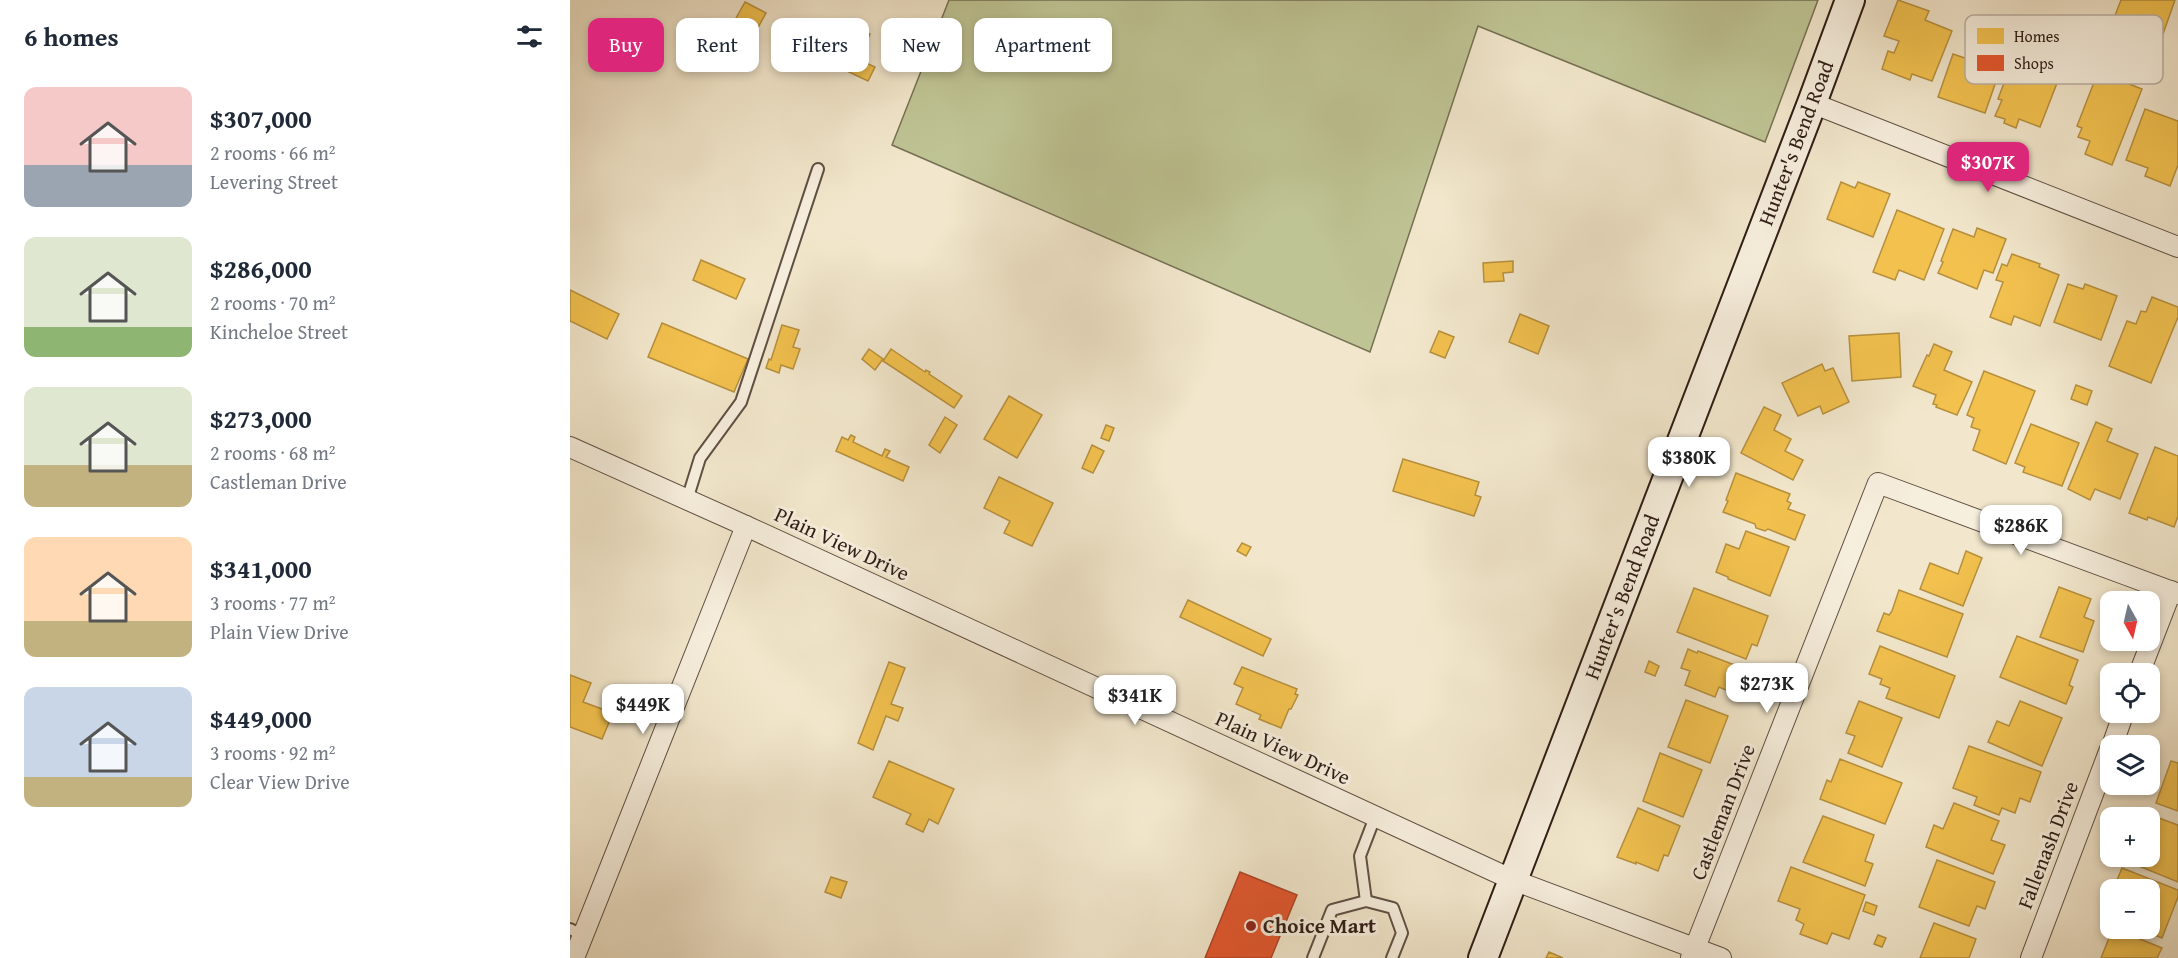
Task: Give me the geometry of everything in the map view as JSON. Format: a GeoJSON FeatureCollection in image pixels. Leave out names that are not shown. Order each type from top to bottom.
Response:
{"type":"FeatureCollection","features":[{"type":"Feature","properties":{"kind":"street","name":"Hunter's Bend Road"},"geometry":{"type":"LineString","coordinates":[[1483,958],[1850,0]]}},
{"type":"Feature","properties":{"kind":"street"},"geometry":{"type":"LineString","coordinates":[[1812,103],[2178,247]]}},
{"type":"Feature","properties":{"kind":"street","name":"Plain View Drive"},"geometry":{"type":"LineString","coordinates":[[570,447],[1513,880],[1693,953],[1721,958]]}},
{"type":"Feature","properties":{"kind":"street","name":"Castleman Drive"},"geometry":{"type":"LineString","coordinates":[[1693,953],[1878,483],[2174,592]]}},
{"type":"Feature","properties":{"kind":"street"},"geometry":{"type":"LineString","coordinates":[[574,958],[577,932],[746,526]]}},
{"type":"Feature","properties":{"kind":"street"},"geometry":{"type":"LineString","coordinates":[[2144,663],[2174,592]]}},
{"type":"Feature","properties":{"kind":"street","name":"Fallenash Drive"},"geometry":{"type":"LineString","coordinates":[[2031,958],[2100,776]]}},
{"type":"Feature","properties":{"kind":"lane"},"geometry":{"type":"LineString","coordinates":[[687,500],[700,458],[741,402],[818,169]]}},
{"type":"Feature","properties":{"kind":"lane"},"geometry":{"type":"LineString","coordinates":[[1366,901],[1360,856],[1375,817]]}},
{"type":"Feature","properties":{"kind":"lane"},"geometry":{"type":"LineString","coordinates":[[1313,958],[1332,909],[1366,901],[1393,908],[1402,933],[1392,958]]}},
{"type":"Feature","properties":{"kind":"green space"},"geometry":{"type":"Polygon","coordinates":[[[949,0],[1818,0],[1765,142],[1478,26],[1370,352],[892,145],[921,72],[962,72],[962,18],[942,18],[949,0]]]}},
{"type":"Feature","properties":{"kind":"building: Homes"},"geometry":{"type":"Polygon","coordinates":[[[1898,0],[1929,11],[1925,20],[1952,31],[1932,81],[1912,74],[1910,80],[1882,69],[1888,51],[1894,53],[1899,41],[1884,36],[1898,0]]]}},
{"type":"Feature","properties":{"kind":"building: Homes"},"geometry":{"type":"Polygon","coordinates":[[[2121,0],[2175,0],[2163,34],[2163,15],[2115,15],[2121,0]]]}},
{"type":"Feature","properties":{"kind":"building: Homes"},"geometry":{"type":"Polygon","coordinates":[[[745,2],[766,13],[759,26],[759,18],[736,18],[745,2]]]}},
{"type":"Feature","properties":{"kind":"building: Homes"},"geometry":{"type":"Polygon","coordinates":[[[1953,54],[1965,58],[1965,84],[1995,84],[1985,113],[1938,97],[1953,54]]]}},
{"type":"Feature","properties":{"kind":"building: Homes"},"geometry":{"type":"Polygon","coordinates":[[[869,64],[875,67],[868,81],[849,72],[869,72],[869,64]]]}},
{"type":"Feature","properties":{"kind":"building: Homes"},"geometry":{"type":"Polygon","coordinates":[[[2004,84],[2057,84],[2040,127],[2019,119],[2016,128],[2004,123],[2005,119],[1995,116],[2002,100],[1998,99],[2004,84]]]}},
{"type":"Feature","properties":{"kind":"building: Homes"},"geometry":{"type":"Polygon","coordinates":[[[2093,84],[2129,84],[2142,89],[2112,165],[2085,154],[2090,141],[2078,137],[2082,128],[2077,126],[2093,84]]]}},
{"type":"Feature","properties":{"kind":"building: Homes"},"geometry":{"type":"Polygon","coordinates":[[[2145,109],[2178,121],[2178,165],[2170,186],[2145,176],[2148,168],[2126,160],[2145,109]]]}},
{"type":"Feature","properties":{"kind":"building: Homes"},"geometry":{"type":"Polygon","coordinates":[[[1841,182],[1855,188],[1858,182],[1890,194],[1873,237],[1827,219],[1841,182]]]}},
{"type":"Feature","properties":{"kind":"building: Homes"},"geometry":{"type":"Polygon","coordinates":[[[1897,210],[1944,229],[1924,280],[1899,270],[1895,280],[1873,272],[1897,210]]]}},
{"type":"Feature","properties":{"kind":"building: Homes"},"geometry":{"type":"Polygon","coordinates":[[[1977,228],[2006,239],[1993,273],[1984,270],[1977,289],[1938,273],[1953,229],[1974,237],[1977,228]]]}},
{"type":"Feature","properties":{"kind":"building: Homes"},"geometry":{"type":"Polygon","coordinates":[[[2012,254],[2040,264],[2039,267],[2059,275],[2040,326],[2014,316],[2011,325],[1990,317],[2003,282],[1996,280],[2002,264],[2007,266],[2012,254]]]}},
{"type":"Feature","properties":{"kind":"building: Homes"},"geometry":{"type":"Polygon","coordinates":[[[701,260],[745,279],[736,299],[693,280],[701,260]]]}},
{"type":"Feature","properties":{"kind":"building: Homes"},"geometry":{"type":"Polygon","coordinates":[[[1513,261],[1513,272],[1503,273],[1504,281],[1484,282],[1483,263],[1513,261]]]}},
{"type":"Feature","properties":{"kind":"building: Homes"},"geometry":{"type":"Polygon","coordinates":[[[2068,284],[2083,289],[2085,284],[2117,296],[2101,340],[2054,322],[2068,284]]]}},
{"type":"Feature","properties":{"kind":"building: Homes"},"geometry":{"type":"Polygon","coordinates":[[[570,290],[619,314],[607,339],[570,321],[570,290]]]}},
{"type":"Feature","properties":{"kind":"building: Homes"},"geometry":{"type":"Polygon","coordinates":[[[2152,297],[2178,307],[2178,317],[2151,383],[2109,366],[2127,321],[2136,324],[2141,311],[2146,312],[2152,297]]]}},
{"type":"Feature","properties":{"kind":"building: Homes"},"geometry":{"type":"Polygon","coordinates":[[[1520,314],[1549,326],[1538,354],[1509,342],[1520,314]]]}},
{"type":"Feature","properties":{"kind":"building: Homes"},"geometry":{"type":"Polygon","coordinates":[[[662,323],[748,359],[734,392],[648,357],[662,323]]]}},
{"type":"Feature","properties":{"kind":"building: Homes"},"geometry":{"type":"Polygon","coordinates":[[[782,325],[799,330],[793,347],[800,349],[793,369],[781,365],[779,373],[766,368],[769,359],[771,360],[782,325]]]}},
{"type":"Feature","properties":{"kind":"building: Homes"},"geometry":{"type":"Polygon","coordinates":[[[1439,331],[1454,337],[1445,358],[1430,352],[1439,331]]]}},
{"type":"Feature","properties":{"kind":"building: Homes"},"geometry":{"type":"Polygon","coordinates":[[[1899,333],[1901,377],[1852,381],[1849,336],[1899,333]]]}},
{"type":"Feature","properties":{"kind":"building: Homes"},"geometry":{"type":"Polygon","coordinates":[[[1934,344],[1952,352],[1944,370],[1972,382],[1957,415],[1936,407],[1937,405],[1933,404],[1936,395],[1913,386],[1934,344]]]}},
{"type":"Feature","properties":{"kind":"building: Homes"},"geometry":{"type":"Polygon","coordinates":[[[869,349],[883,359],[875,370],[862,359],[869,349]]]}},
{"type":"Feature","properties":{"kind":"building: Homes"},"geometry":{"type":"Polygon","coordinates":[[[891,349],[925,372],[926,370],[930,372],[929,374],[962,396],[954,408],[883,361],[891,349]]]}},
{"type":"Feature","properties":{"kind":"building: Homes"},"geometry":{"type":"Polygon","coordinates":[[[1822,364],[1825,371],[1833,368],[1849,402],[1823,414],[1820,406],[1798,416],[1782,383],[1822,364]]]}},
{"type":"Feature","properties":{"kind":"building: Homes"},"geometry":{"type":"Polygon","coordinates":[[[1984,371],[2035,391],[2006,464],[1973,450],[1980,430],[1971,427],[1974,418],[1967,415],[1984,371]]]}},
{"type":"Feature","properties":{"kind":"building: Homes"},"geometry":{"type":"Polygon","coordinates":[[[2076,385],[2092,391],[2087,405],[2071,399],[2076,385]]]}},
{"type":"Feature","properties":{"kind":"building: Homes"},"geometry":{"type":"Polygon","coordinates":[[[1009,396],[1042,415],[1017,458],[984,439],[1009,396]]]}},
{"type":"Feature","properties":{"kind":"building: Homes"},"geometry":{"type":"Polygon","coordinates":[[[1764,407],[1781,415],[1774,430],[1791,439],[1785,451],[1803,460],[1793,480],[1741,453],[1764,407]]]}},
{"type":"Feature","properties":{"kind":"building: Homes"},"geometry":{"type":"Polygon","coordinates":[[[945,417],[957,425],[940,453],[929,445],[945,417]]]}},
{"type":"Feature","properties":{"kind":"building: Homes"},"geometry":{"type":"Polygon","coordinates":[[[2096,422],[2112,429],[2107,441],[2138,454],[2120,499],[2095,489],[2090,500],[2068,489],[2096,422]]]}},
{"type":"Feature","properties":{"kind":"building: Homes"},"geometry":{"type":"Polygon","coordinates":[[[2031,424],[2079,443],[2062,486],[2023,472],[2025,467],[2015,463],[2031,424]]]}},
{"type":"Feature","properties":{"kind":"building: Homes"},"geometry":{"type":"Polygon","coordinates":[[[1106,425],[1114,428],[1109,441],[1101,438],[1106,425]]]}},
{"type":"Feature","properties":{"kind":"building: Homes"},"geometry":{"type":"Polygon","coordinates":[[[851,435],[855,437],[853,442],[882,456],[885,449],[890,451],[886,457],[909,467],[903,481],[836,451],[842,437],[848,440],[851,435]]]}},
{"type":"Feature","properties":{"kind":"building: Homes"},"geometry":{"type":"Polygon","coordinates":[[[1092,445],[1104,451],[1093,473],[1082,468],[1092,445]]]}},
{"type":"Feature","properties":{"kind":"building: Homes"},"geometry":{"type":"Polygon","coordinates":[[[2155,447],[2178,456],[2178,516],[2174,527],[2148,517],[2147,520],[2129,513],[2155,447]]]}},
{"type":"Feature","properties":{"kind":"building: Homes"},"geometry":{"type":"Polygon","coordinates":[[[1403,459],[1479,482],[1475,495],[1481,497],[1474,516],[1393,491],[1403,459]]]}},
{"type":"Feature","properties":{"kind":"building: Homes"},"geometry":{"type":"Polygon","coordinates":[[[1736,473],[1790,494],[1787,501],[1791,503],[1788,509],[1805,515],[1795,540],[1768,529],[1765,531],[1756,528],[1755,524],[1723,512],[1736,473]]]}},
{"type":"Feature","properties":{"kind":"building: Homes"},"geometry":{"type":"Polygon","coordinates":[[[999,477],[1053,503],[1032,546],[1004,533],[1010,521],[984,508],[999,477]]]}},
{"type":"Feature","properties":{"kind":"building: Homes"},"geometry":{"type":"Polygon","coordinates":[[[1746,531],[1789,547],[1770,596],[1716,572],[1726,544],[1739,549],[1746,531]]]}},
{"type":"Feature","properties":{"kind":"building: Homes"},"geometry":{"type":"Polygon","coordinates":[[[1242,543],[1251,547],[1246,556],[1237,551],[1242,543]]]}},
{"type":"Feature","properties":{"kind":"building: Homes"},"geometry":{"type":"Polygon","coordinates":[[[1966,551],[1982,558],[1963,606],[1920,589],[1930,563],[1958,574],[1966,551]]]}},
{"type":"Feature","properties":{"kind":"building: Homes"},"geometry":{"type":"Polygon","coordinates":[[[2059,587],[2091,599],[2084,617],[2094,621],[2083,652],[2040,637],[2059,587]]]}},
{"type":"Feature","properties":{"kind":"building: Homes"},"geometry":{"type":"Polygon","coordinates":[[[1694,588],[1768,616],[1757,646],[1752,644],[1746,659],[1677,632],[1694,588]]]}},
{"type":"Feature","properties":{"kind":"building: Homes"},"geometry":{"type":"Polygon","coordinates":[[[1899,590],[1963,614],[1947,657],[1877,631],[1884,613],[1889,615],[1892,611],[1899,590]]]}},
{"type":"Feature","properties":{"kind":"building: Homes"},"geometry":{"type":"Polygon","coordinates":[[[1188,600],[1271,639],[1263,656],[1180,617],[1188,600]]]}},
{"type":"Feature","properties":{"kind":"building: Homes"},"geometry":{"type":"Polygon","coordinates":[[[2017,636],[2078,660],[2069,685],[2073,687],[2066,704],[2000,677],[2017,636]]]}},
{"type":"Feature","properties":{"kind":"building: Homes"},"geometry":{"type":"Polygon","coordinates":[[[1880,646],[1955,676],[1939,718],[1886,698],[1890,688],[1880,684],[1882,679],[1869,674],[1880,646]]]}},
{"type":"Feature","properties":{"kind":"building: Homes"},"geometry":{"type":"Polygon","coordinates":[[[1688,649],[1745,669],[1735,694],[1719,687],[1715,697],[1685,685],[1690,671],[1681,668],[1688,649]]]}},
{"type":"Feature","properties":{"kind":"building: Homes"},"geometry":{"type":"Polygon","coordinates":[[[1649,661],[1659,666],[1655,676],[1645,672],[1649,661]]]}},
{"type":"Feature","properties":{"kind":"building: Homes"},"geometry":{"type":"Polygon","coordinates":[[[889,662],[905,668],[891,704],[903,708],[898,721],[886,716],[873,750],[858,743],[889,662]]]}},
{"type":"Feature","properties":{"kind":"building: Homes"},"geometry":{"type":"Polygon","coordinates":[[[1242,667],[1297,689],[1295,694],[1298,695],[1281,728],[1259,719],[1261,715],[1236,704],[1243,688],[1234,684],[1242,667]]]}},
{"type":"Feature","properties":{"kind":"building: Homes"},"geometry":{"type":"Polygon","coordinates":[[[570,675],[591,683],[583,702],[613,713],[602,739],[570,727],[570,675]]]}},
{"type":"Feature","properties":{"kind":"building: Homes"},"geometry":{"type":"Polygon","coordinates":[[[1686,700],[1728,716],[1710,763],[1668,747],[1686,700]]]}},
{"type":"Feature","properties":{"kind":"building: Homes"},"geometry":{"type":"Polygon","coordinates":[[[1859,701],[1902,718],[1882,767],[1848,753],[1855,736],[1846,733],[1859,701]]]}},
{"type":"Feature","properties":{"kind":"building: Homes"},"geometry":{"type":"Polygon","coordinates":[[[2020,701],[2062,718],[2042,766],[1988,742],[1997,721],[2009,726],[2020,701]]]}},
{"type":"Feature","properties":{"kind":"building: Homes"},"geometry":{"type":"Polygon","coordinates":[[[1969,746],[2041,772],[2030,802],[2020,798],[2015,813],[2002,808],[1999,815],[1974,805],[1977,797],[1953,788],[1969,746]]]}},
{"type":"Feature","properties":{"kind":"building: Homes"},"geometry":{"type":"Polygon","coordinates":[[[1660,753],[1702,770],[1683,817],[1643,801],[1660,753]]]}},
{"type":"Feature","properties":{"kind":"building: Homes"},"geometry":{"type":"Polygon","coordinates":[[[1840,759],[1902,783],[1885,824],[1820,799],[1827,780],[1831,782],[1840,759]]]}},
{"type":"Feature","properties":{"kind":"building: Homes"},"geometry":{"type":"Polygon","coordinates":[[[889,761],[954,789],[938,824],[929,819],[923,832],[906,824],[911,814],[873,797],[889,761]]]}},
{"type":"Feature","properties":{"kind":"building: Homes"},"geometry":{"type":"Polygon","coordinates":[[[2171,761],[2178,763],[2178,811],[2156,803],[2171,761]]]}},
{"type":"Feature","properties":{"kind":"building: Homes"},"geometry":{"type":"Polygon","coordinates":[[[1954,803],[1999,821],[1991,840],[2005,845],[1993,874],[1926,847],[1934,825],[1943,829],[1954,803]]]}},
{"type":"Feature","properties":{"kind":"building: Homes"},"geometry":{"type":"Polygon","coordinates":[[[1638,808],[1680,826],[1668,856],[1664,855],[1658,871],[1617,857],[1638,808]]]}},
{"type":"Feature","properties":{"kind":"building: Homes"},"geometry":{"type":"Polygon","coordinates":[[[1823,816],[1874,835],[1865,861],[1873,864],[1865,886],[1803,862],[1823,816]]]}},
{"type":"Feature","properties":{"kind":"building: Homes"},"geometry":{"type":"Polygon","coordinates":[[[2160,818],[2178,825],[2178,882],[2141,867],[2160,867],[2160,818]]]}},
{"type":"Feature","properties":{"kind":"building: Homes"},"geometry":{"type":"Polygon","coordinates":[[[1937,860],[1995,882],[1985,909],[1977,906],[1969,926],[1919,907],[1937,860]]]}},
{"type":"Feature","properties":{"kind":"building: Homes"},"geometry":{"type":"Polygon","coordinates":[[[1791,867],[1865,895],[1849,939],[1832,933],[1827,944],[1800,934],[1804,924],[1796,920],[1800,909],[1778,901],[1791,867]]]}},
{"type":"Feature","properties":{"kind":"building: Homes"},"geometry":{"type":"Polygon","coordinates":[[[2122,868],[2150,879],[2118,879],[2122,868]]]}},
{"type":"Feature","properties":{"kind":"building: Homes"},"geometry":{"type":"Polygon","coordinates":[[[831,877],[847,882],[841,898],[825,892],[831,877]]]}},
{"type":"Feature","properties":{"kind":"building: Homes"},"geometry":{"type":"Polygon","coordinates":[[[2160,883],[2178,890],[2178,897],[2162,938],[2160,937],[2160,883]]]}},
{"type":"Feature","properties":{"kind":"building: Homes"},"geometry":{"type":"Polygon","coordinates":[[[1866,902],[1877,906],[1874,915],[1863,911],[1866,902]]]}},
{"type":"Feature","properties":{"kind":"building: Homes"},"geometry":{"type":"Polygon","coordinates":[[[1934,923],[1976,939],[1969,958],[1920,958],[1934,923]]]}},
{"type":"Feature","properties":{"kind":"building: Homes"},"geometry":{"type":"Polygon","coordinates":[[[1878,935],[1886,938],[1882,947],[1874,944],[1878,935]]]}},
{"type":"Feature","properties":{"kind":"building: Homes"},"geometry":{"type":"Polygon","coordinates":[[[2109,939],[2140,939],[2162,948],[2157,958],[2101,958],[2109,939]]]}},
{"type":"Feature","properties":{"kind":"building: Homes"},"geometry":{"type":"Polygon","coordinates":[[[1549,952],[1563,958],[1546,958],[1549,952]]]}},
{"type":"Feature","properties":{"kind":"building: Shops","name":"Choice Mart"},"geometry":{"type":"Polygon","coordinates":[[[1240,872],[1297,895],[1271,958],[1205,958],[1240,872]]]}},
{"type":"Feature","properties":{"kind":"place","name":"Choice Mart"},"geometry":{"type":"Point","coordinates":[1251,926]}}]}
